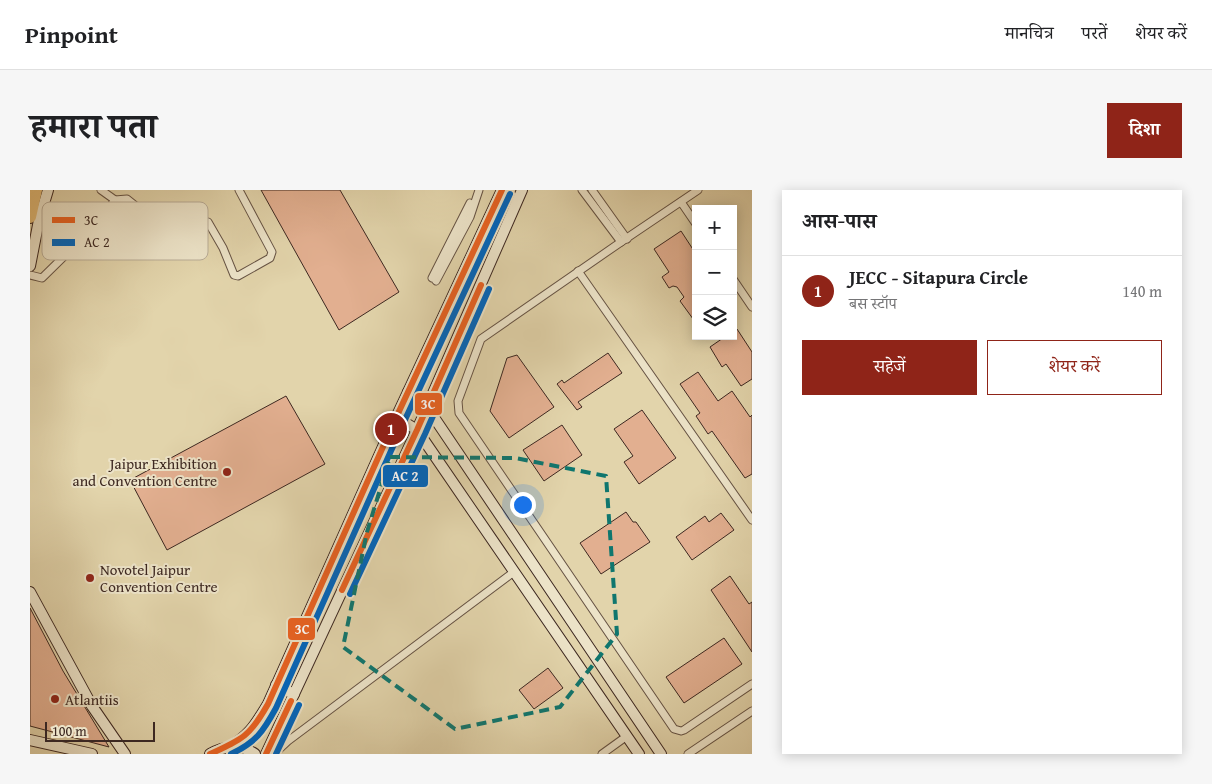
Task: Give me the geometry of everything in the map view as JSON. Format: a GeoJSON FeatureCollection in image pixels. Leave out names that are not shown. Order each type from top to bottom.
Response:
{"type":"FeatureCollection","features":[{"type":"Feature","properties":{"kind":"highway"},"geometry":{"type":"LineString","coordinates":[[30,217],[36,190]]}},
{"type":"Feature","properties":{"kind":"street"},"geometry":{"type":"LineString","coordinates":[[44,202],[48,190]]}},
{"type":"Feature","properties":{"kind":"street"},"geometry":{"type":"LineString","coordinates":[[101,190],[115,200],[127,199],[131,202]]}},
{"type":"Feature","properties":{"kind":"street"},"geometry":{"type":"LineString","coordinates":[[208,222],[223,248],[234,275],[238,276],[270,258],[272,252],[239,190]]}},
{"type":"Feature","properties":{"kind":"street"},"geometry":{"type":"LineString","coordinates":[[475,190],[434,280],[470,217],[479,190]]}},
{"type":"Feature","properties":{"kind":"street"},"geometry":{"type":"LineString","coordinates":[[228,748],[244,738],[255,727],[276,685],[396,417],[502,190]]}},
{"type":"Feature","properties":{"kind":"street"},"geometry":{"type":"LineString","coordinates":[[266,754],[417,430],[522,190]]}},
{"type":"Feature","properties":{"kind":"street"},"geometry":{"type":"LineString","coordinates":[[582,190],[624,240]]}},
{"type":"Feature","properties":{"kind":"street"},"geometry":{"type":"LineString","coordinates":[[592,190],[624,240]]}},
{"type":"Feature","properties":{"kind":"street"},"geometry":{"type":"LineString","coordinates":[[698,190],[481,339],[458,401],[458,412],[674,729],[684,730],[752,684]]}},
{"type":"Feature","properties":{"kind":"street"},"geometry":{"type":"LineString","coordinates":[[681,202],[692,218]]}},
{"type":"Feature","properties":{"kind":"street"},"geometry":{"type":"LineString","coordinates":[[30,266],[42,210]]}},
{"type":"Feature","properties":{"kind":"street"},"geometry":{"type":"LineString","coordinates":[[30,275],[42,278],[60,260]]}},
{"type":"Feature","properties":{"kind":"street"},"geometry":{"type":"LineString","coordinates":[[578,271],[752,520]]}},
{"type":"Feature","properties":{"kind":"street"},"geometry":{"type":"LineString","coordinates":[[737,285],[752,307]]}},
{"type":"Feature","properties":{"kind":"street"},"geometry":{"type":"LineString","coordinates":[[408,392],[427,407],[661,754]]}},
{"type":"Feature","properties":{"kind":"street"},"geometry":{"type":"LineString","coordinates":[[396,417],[417,430],[638,754]]}},
{"type":"Feature","properties":{"kind":"street"},"geometry":{"type":"LineString","coordinates":[[274,754],[288,741],[514,572]]}},
{"type":"Feature","properties":{"kind":"street"},"geometry":{"type":"LineString","coordinates":[[30,592],[88,699],[125,754]]}},
{"type":"Feature","properties":{"kind":"street"},"geometry":{"type":"LineString","coordinates":[[276,685],[294,694]]}},
{"type":"Feature","properties":{"kind":"street"},"geometry":{"type":"LineString","coordinates":[[688,754],[752,711]]}},
{"type":"Feature","properties":{"kind":"street"},"geometry":{"type":"LineString","coordinates":[[602,754],[626,736]]}},
{"type":"Feature","properties":{"kind":"street"},"geometry":{"type":"LineString","coordinates":[[30,740],[92,754]]}},
{"type":"Feature","properties":{"kind":"street"},"geometry":{"type":"LineString","coordinates":[[210,754],[237,747],[255,754]]}},
{"type":"Feature","properties":{"kind":"highlighted area"},"geometry":{"type":"Polygon","coordinates":[[[390,457],[515,458],[606,476],[617,634],[560,707],[455,729],[343,647],[367,532],[390,457]]]}},
{"type":"Feature","properties":{"kind":"building"},"geometry":{"type":"Polygon","coordinates":[[[261,190],[340,190],[399,292],[339,330],[261,190]]]}},
{"type":"Feature","properties":{"kind":"building"},"geometry":{"type":"Polygon","coordinates":[[[681,231],[692,248],[692,318],[680,301],[684,297],[677,287],[669,288],[662,277],[669,272],[654,249],[681,231]]]}},
{"type":"Feature","properties":{"kind":"building"},"geometry":{"type":"Polygon","coordinates":[[[737,329],[752,352],[752,379],[741,386],[726,364],[722,367],[710,347],[720,340],[737,340],[737,329]]]}},
{"type":"Feature","properties":{"kind":"building"},"geometry":{"type":"Polygon","coordinates":[[[608,353],[622,373],[578,402],[582,407],[577,410],[557,384],[562,380],[564,383],[608,353]]]}},
{"type":"Feature","properties":{"kind":"building"},"geometry":{"type":"Polygon","coordinates":[[[517,355],[554,407],[509,438],[490,411],[507,358],[517,355]]]}},
{"type":"Feature","properties":{"kind":"building"},"geometry":{"type":"Polygon","coordinates":[[[698,372],[718,401],[732,391],[750,417],[752,415],[752,474],[745,478],[712,431],[708,434],[696,416],[700,413],[680,384],[698,372]]]}},
{"type":"Feature","properties":{"kind":"building","name":"Jaipur Exhibition and Convention Centre"},"geometry":{"type":"Polygon","coordinates":[[[286,396],[325,464],[167,550],[130,480],[286,396]]]}},
{"type":"Feature","properties":{"kind":"building"},"geometry":{"type":"Polygon","coordinates":[[[642,410],[676,458],[639,484],[624,462],[633,456],[614,429],[642,410]]]}},
{"type":"Feature","properties":{"kind":"building"},"geometry":{"type":"Polygon","coordinates":[[[562,425],[582,455],[544,481],[523,450],[562,425]]]}},
{"type":"Feature","properties":{"kind":"building"},"geometry":{"type":"Polygon","coordinates":[[[626,512],[633,522],[636,522],[650,542],[601,574],[580,543],[626,512]]]}},
{"type":"Feature","properties":{"kind":"building"},"geometry":{"type":"Polygon","coordinates":[[[721,513],[734,530],[692,560],[676,537],[705,516],[709,522],[721,513]]]}},
{"type":"Feature","properties":{"kind":"building"},"geometry":{"type":"Polygon","coordinates":[[[730,576],[749,604],[752,602],[752,652],[711,590],[730,576]]]}},
{"type":"Feature","properties":{"kind":"building","name":"Atlantiis"},"geometry":{"type":"Polygon","coordinates":[[[30,608],[63,671],[109,747],[30,726],[30,608]]]}},
{"type":"Feature","properties":{"kind":"building"},"geometry":{"type":"Polygon","coordinates":[[[724,638],[742,664],[684,703],[666,677],[724,638]]]}},
{"type":"Feature","properties":{"kind":"building"},"geometry":{"type":"Polygon","coordinates":[[[548,668],[563,688],[534,709],[519,690],[548,668]]]}},
{"type":"Feature","properties":{"kind":"transit line","name":"3C"},"geometry":{"type":"LineString","coordinates":[[210,754],[245,735],[256,723],[268,704],[395,420],[502,190]]}},
{"type":"Feature","properties":{"kind":"transit line"},"geometry":{"type":"LineString","coordinates":[[231,754],[258,736],[276,708],[403,424],[510,194]]}},
{"type":"Feature","properties":{"kind":"transit line","name":"3C"},"geometry":{"type":"LineString","coordinates":[[342,590],[417,430],[481,285]]}},
{"type":"Feature","properties":{"kind":"transit line"},"geometry":{"type":"LineString","coordinates":[[350,594],[425,434],[489,289]]}},
{"type":"Feature","properties":{"kind":"transit line","name":"3C"},"geometry":{"type":"LineString","coordinates":[[266,754],[291,701]]}},
{"type":"Feature","properties":{"kind":"transit line"},"geometry":{"type":"LineString","coordinates":[[276,754],[299,705]]}},
{"type":"Feature","properties":{"kind":"place","name":"JECC - Sitapura Circle"},"geometry":{"type":"Point","coordinates":[391,429]}},
{"type":"Feature","properties":{"kind":"place","name":"Jaipur Exhibition and Convention Centre"},"geometry":{"type":"Point","coordinates":[227,472]}},
{"type":"Feature","properties":{"kind":"place","name":"Novotel Jaipur Convention Centre"},"geometry":{"type":"Point","coordinates":[90,578]}},
{"type":"Feature","properties":{"kind":"place","name":"Atlantiis"},"geometry":{"type":"Point","coordinates":[55,699]}}]}
